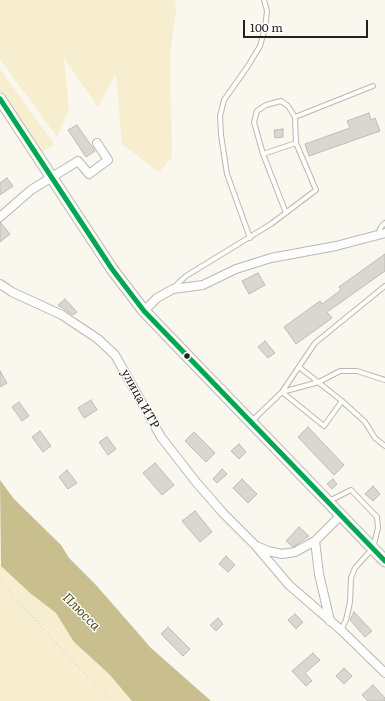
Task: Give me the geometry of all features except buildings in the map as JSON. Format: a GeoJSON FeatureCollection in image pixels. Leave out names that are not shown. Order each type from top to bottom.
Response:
{"type":"FeatureCollection","features":[{"type":"Feature","properties":{"kind":"main road"},"geometry":{"type":"LineString","coordinates":[[0,99],[112,269],[144,311],[250,423],[385,560]]}},
{"type":"Feature","properties":{"kind":"street"},"geometry":{"type":"LineString","coordinates":[[0,217],[30,190],[50,176],[78,161],[89,174],[108,160],[97,143]]}},
{"type":"Feature","properties":{"kind":"street"},"geometry":{"type":"LineString","coordinates":[[144,311],[158,298],[173,289],[203,285],[236,269],[271,258],[336,246],[381,234]]}},
{"type":"Feature","properties":{"kind":"street","name":"улица ИТР"},"geometry":{"type":"LineString","coordinates":[[0,284],[12,292],[62,315],[98,340],[115,355],[161,437],[218,508],[255,545],[289,585],[341,630],[385,673]]}},
{"type":"Feature","properties":{"kind":"street","name":"улица ИТР"},"geometry":{"type":"LineString","coordinates":[[255,545],[268,551],[282,554],[295,552],[316,540],[341,515]]}},
{"type":"Feature","properties":{"kind":"street"},"geometry":{"type":"LineString","coordinates":[[316,540],[319,574],[331,621]]}},
{"type":"Feature","properties":{"kind":"lane"},"geometry":{"type":"LineString","coordinates":[[250,238],[227,174],[221,135],[220,116],[224,100],[260,46],[266,17],[264,0]]}},
{"type":"Feature","properties":{"kind":"lane"},"geometry":{"type":"LineString","coordinates":[[295,116],[373,86]]}},
{"type":"Feature","properties":{"kind":"lane"},"geometry":{"type":"LineString","coordinates":[[173,289],[186,276],[250,238],[286,213],[316,190],[296,143],[295,116],[288,106],[281,102],[266,105],[257,111],[254,122],[263,154],[286,213]]}},
{"type":"Feature","properties":{"kind":"lane"},"geometry":{"type":"LineString","coordinates":[[263,154],[296,143]]}},
{"type":"Feature","properties":{"kind":"lane"},"geometry":{"type":"LineString","coordinates":[[381,234],[381,227],[385,223]]}},
{"type":"Feature","properties":{"kind":"lane"},"geometry":{"type":"LineString","coordinates":[[250,423],[282,392],[315,343],[385,286]]}},
{"type":"Feature","properties":{"kind":"lane"},"geometry":{"type":"LineString","coordinates":[[299,367],[342,401],[365,422],[375,438],[385,446]]}},
{"type":"Feature","properties":{"kind":"lane"},"geometry":{"type":"LineString","coordinates":[[282,392],[318,382],[340,370],[358,371],[385,380]]}},
{"type":"Feature","properties":{"kind":"lane"},"geometry":{"type":"LineString","coordinates":[[282,392],[324,426],[342,401]]}},
{"type":"Feature","properties":{"kind":"lane"},"geometry":{"type":"LineString","coordinates":[[327,502],[351,490],[377,517],[378,528],[373,548],[355,568],[353,573],[350,602],[346,620],[341,630]]}},
{"type":"Feature","properties":{"kind":"path"},"geometry":{"type":"LineString","coordinates":[[0,582],[81,670],[112,701]]}},
{"type":"Feature","properties":{"kind":"shaded area"},"geometry":{"type":"Polygon","coordinates":[[[0,0],[175,0],[176,12],[170,54],[172,157],[159,172],[122,144],[116,73],[98,107],[64,58],[69,109],[57,137],[0,59],[0,0]]]}},
{"type":"Feature","properties":{"kind":"shaded area"},"geometry":{"type":"Polygon","coordinates":[[[0,69],[54,144],[40,154],[0,92],[0,69]]]}},
{"type":"Feature","properties":{"kind":"shaded area"},"geometry":{"type":"Polygon","coordinates":[[[0,564],[30,593],[56,613],[74,642],[109,674],[132,701],[0,701],[0,564]]]}},
{"type":"Feature","properties":{"kind":"water","name":"Плюсса"},"geometry":{"type":"Polygon","coordinates":[[[0,480],[14,499],[61,545],[69,558],[96,585],[151,648],[211,701],[132,701],[109,674],[74,642],[56,613],[30,593],[1,566],[0,480]]]}},
{"type":"Feature","properties":{"kind":"transit line"},"geometry":{"type":"LineString","coordinates":[[0,99],[112,269],[144,311],[385,561]]}}]}
